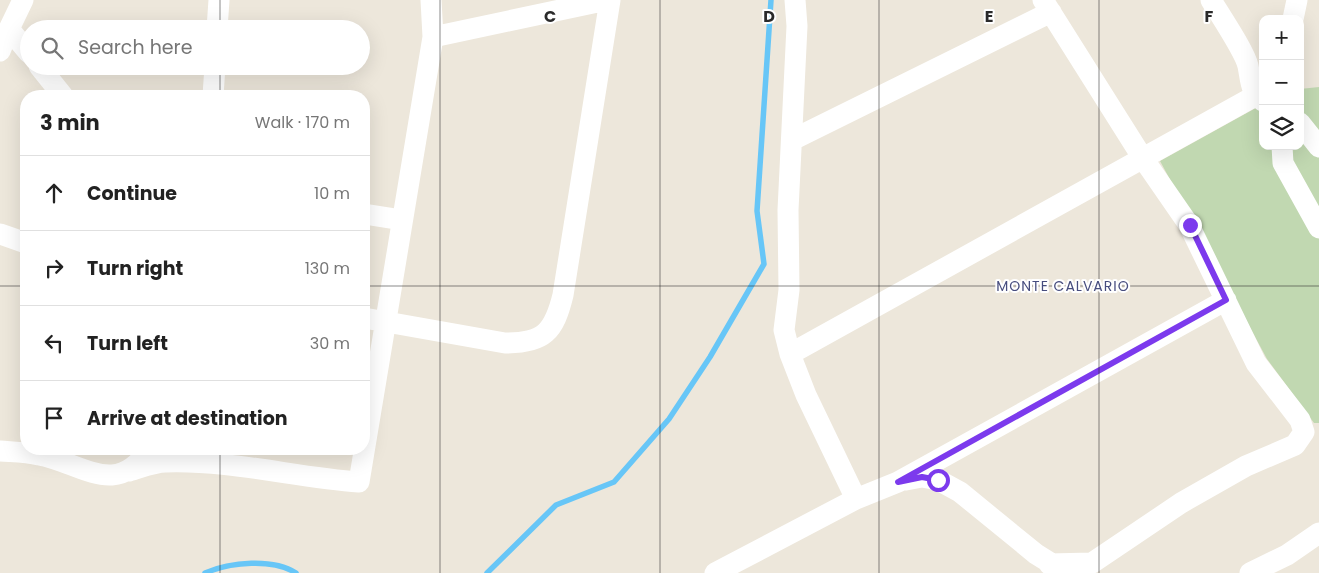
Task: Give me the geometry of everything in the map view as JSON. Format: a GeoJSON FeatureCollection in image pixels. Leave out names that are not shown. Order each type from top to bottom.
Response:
{"type":"FeatureCollection","features":[{"type":"Feature","properties":{"kind":"street"},"geometry":{"type":"LineString","coordinates":[[218,20],[219,0]]}},
{"type":"Feature","properties":{"kind":"street"},"geometry":{"type":"LineString","coordinates":[[370,415],[432,37],[431,0]]}},
{"type":"Feature","properties":{"kind":"street"},"geometry":{"type":"LineString","coordinates":[[370,319],[505,344],[524,343],[539,339],[552,327],[563,295],[609,0],[432,37]]}},
{"type":"Feature","properties":{"kind":"street"},"geometry":{"type":"LineString","coordinates":[[795,0],[797,26],[788,210],[789,290],[784,330],[790,354],[806,395],[856,499]]}},
{"type":"Feature","properties":{"kind":"street"},"geometry":{"type":"LineString","coordinates":[[790,354],[1142,157],[1259,99],[1249,80],[1255,69],[1212,0]]}},
{"type":"Feature","properties":{"kind":"street"},"geometry":{"type":"LineString","coordinates":[[1294,15],[1297,0]]}},
{"type":"Feature","properties":{"kind":"street"},"geometry":{"type":"LineString","coordinates":[[792,140],[1047,6],[1142,157],[1190,225],[1256,363],[1300,420],[1304,432],[1295,445],[1246,466],[1181,503],[1092,563],[1058,568],[960,492],[938,480],[922,477],[898,482]]}},
{"type":"Feature","properties":{"kind":"street"},"geometry":{"type":"LineString","coordinates":[[0,51],[12,14]]}},
{"type":"Feature","properties":{"kind":"street"},"geometry":{"type":"LineString","coordinates":[[12,14],[20,32]]}},
{"type":"Feature","properties":{"kind":"street"},"geometry":{"type":"LineString","coordinates":[[46,75],[58,90]]}},
{"type":"Feature","properties":{"kind":"street"},"geometry":{"type":"LineString","coordinates":[[213,90],[214,75]]}},
{"type":"Feature","properties":{"kind":"street"},"geometry":{"type":"LineString","coordinates":[[1304,128],[1319,146]]}},
{"type":"Feature","properties":{"kind":"street"},"geometry":{"type":"LineString","coordinates":[[1282,150],[1283,163],[1319,228]]}},
{"type":"Feature","properties":{"kind":"street"},"geometry":{"type":"LineString","coordinates":[[370,215],[402,220]]}},
{"type":"Feature","properties":{"kind":"street"},"geometry":{"type":"LineString","coordinates":[[0,234],[20,241]]}},
{"type":"Feature","properties":{"kind":"street"},"geometry":{"type":"LineString","coordinates":[[715,573],[856,499],[898,482],[1226,300]]}},
{"type":"Feature","properties":{"kind":"street"},"geometry":{"type":"LineString","coordinates":[[0,451],[20,452]]}},
{"type":"Feature","properties":{"kind":"street"},"geometry":{"type":"LineString","coordinates":[[47,455],[92,473],[113,476],[164,462],[233,465],[323,479],[359,482],[363,455]]}},
{"type":"Feature","properties":{"kind":"street"},"geometry":{"type":"LineString","coordinates":[[128,471],[143,455]]}},
{"type":"Feature","properties":{"kind":"street"},"geometry":{"type":"LineString","coordinates":[[1250,573],[1287,555],[1319,533]]}},
{"type":"Feature","properties":{"kind":"green space"},"geometry":{"type":"Polygon","coordinates":[[[1319,87],[1319,423],[1314,423],[1267,359],[1160,161],[1259,106],[1259,150],[1304,150],[1304,89],[1319,87]]]}},
{"type":"Feature","properties":{"kind":"waterway"},"geometry":{"type":"LineString","coordinates":[[487,573],[556,505],[614,482],[669,419],[710,357],[764,264],[757,211],[771,0]]}},
{"type":"Feature","properties":{"kind":"waterway"},"geometry":{"type":"LineString","coordinates":[[205,573],[227,566],[251,563],[276,565],[296,573]]}},
{"type":"Feature","properties":{"kind":"district","name":"MONTE CALVARIO"},"geometry":{"type":"Point","coordinates":[1063,286]}},
{"type":"Feature","properties":{"kind":"route"},"geometry":{"type":"LineString","coordinates":[[938,480],[922,477],[898,482],[1226,300],[1190,225]]}}]}
